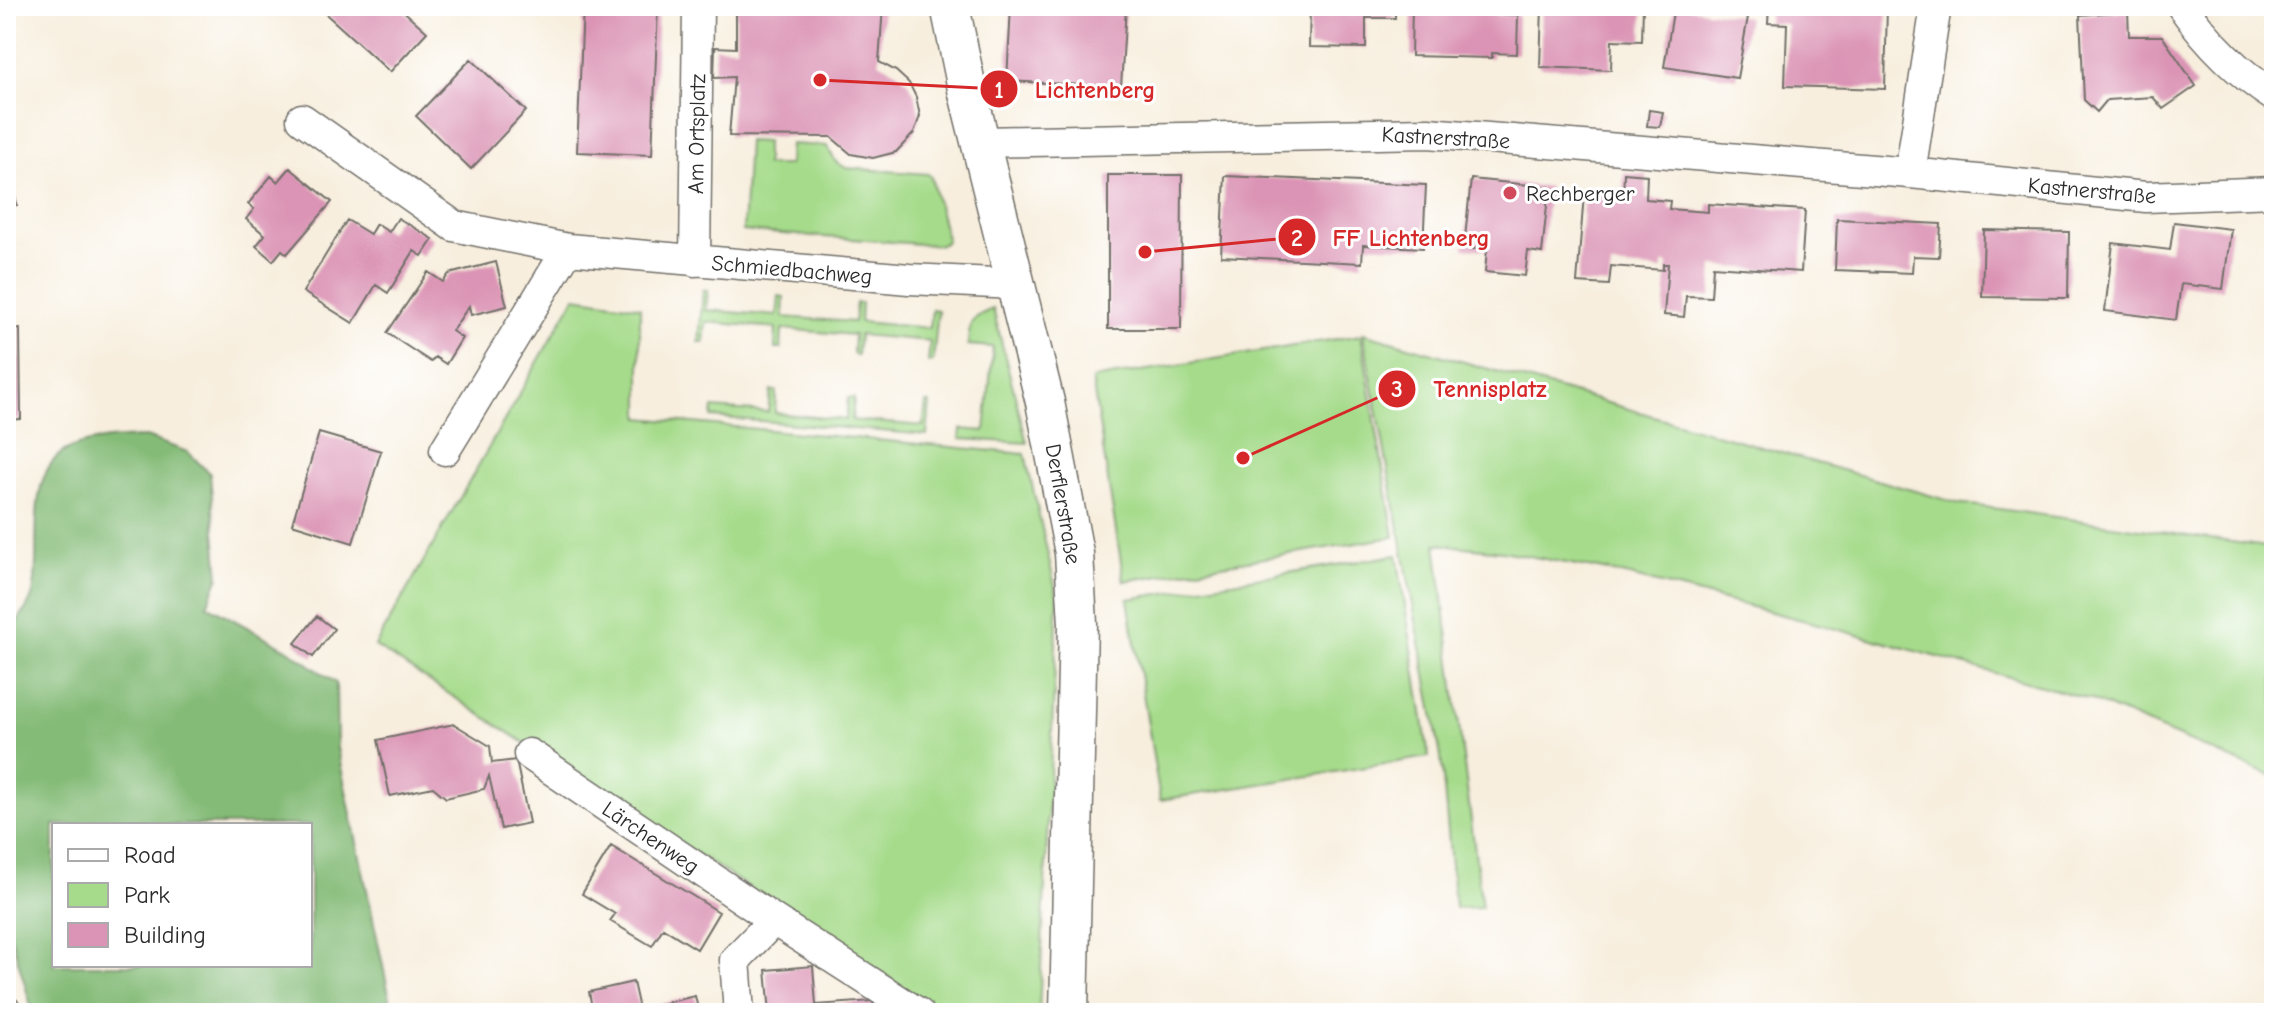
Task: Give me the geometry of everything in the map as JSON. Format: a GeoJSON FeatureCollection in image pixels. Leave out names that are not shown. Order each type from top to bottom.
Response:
{"type":"FeatureCollection","features":[{"type":"Feature","properties":{"kind":"street","name":"Am Ortsplatz"},"geometry":{"type":"LineString","coordinates":[[695,261],[698,6]]}},
{"type":"Feature","properties":{"kind":"street","name":"Derflerstraße"},"geometry":{"type":"LineString","coordinates":[[950,6],[1062,484],[1078,586],[1069,1013]]}},
{"type":"Feature","properties":{"kind":"street"},"geometry":{"type":"LineString","coordinates":[[1910,173],[1936,6]]}},
{"type":"Feature","properties":{"kind":"street"},"geometry":{"type":"LineString","coordinates":[[2182,6],[2219,52],[2255,84],[2274,96]]}},
{"type":"Feature","properties":{"kind":"street","name":"Schmiedbachweg"},"geometry":{"type":"LineString","coordinates":[[302,119],[454,226],[568,249],[909,279],[1016,284]]}},
{"type":"Feature","properties":{"kind":"street","name":"Kastnerstraße"},"geometry":{"type":"LineString","coordinates":[[981,142],[1428,133],[1910,173],[2146,197],[2274,192]]}},
{"type":"Feature","properties":{"kind":"street"},"geometry":{"type":"LineString","coordinates":[[445,450],[568,249]]}},
{"type":"Feature","properties":{"kind":"street","name":"Lärchenweg"},"geometry":{"type":"LineString","coordinates":[[529,754],[918,1013]]}},
{"type":"Feature","properties":{"kind":"street"},"geometry":{"type":"LineString","coordinates":[[739,1013],[735,960],[774,920]]}},
{"type":"Feature","properties":{"kind":"green space"},"geometry":{"type":"Polygon","coordinates":[[[748,141],[766,142],[766,165],[789,165],[790,144],[827,146],[835,161],[846,168],[928,174],[947,240],[934,245],[743,231],[748,141]]]}},
{"type":"Feature","properties":{"kind":"green space"},"geometry":{"type":"Polygon","coordinates":[[[703,290],[708,290],[706,310],[777,316],[779,296],[784,297],[783,317],[854,322],[856,303],[861,303],[860,322],[930,328],[932,309],[938,310],[933,362],[928,362],[930,341],[859,335],[857,355],[853,354],[854,335],[782,329],[781,349],[775,349],[776,328],[706,322],[704,342],[699,342],[703,290]]]}},
{"type":"Feature","properties":{"kind":"green space"},"geometry":{"type":"Polygon","coordinates":[[[575,297],[640,307],[640,418],[1025,454],[1058,599],[1039,1013],[943,1013],[375,646],[575,297]]]}},
{"type":"Feature","properties":{"kind":"green space"},"geometry":{"type":"Polygon","coordinates":[[[993,309],[1027,443],[960,439],[961,429],[985,431],[993,347],[968,345],[972,321],[993,309]]]}},
{"type":"Feature","properties":{"kind":"green space"},"geometry":{"type":"Polygon","coordinates":[[[1363,333],[1957,503],[2274,548],[2274,777],[2092,700],[1822,625],[1614,572],[1502,551],[1436,544],[1482,907],[1455,908],[1441,757],[1363,333]]]}},
{"type":"Feature","properties":{"kind":"green space"},"geometry":{"type":"Polygon","coordinates":[[[1361,335],[1394,537],[1124,581],[1092,379],[1361,335]]]}},
{"type":"Feature","properties":{"kind":"green space"},"geometry":{"type":"Polygon","coordinates":[[[771,391],[776,391],[775,413],[846,420],[848,398],[854,398],[852,420],[923,426],[926,403],[930,403],[927,435],[712,417],[713,408],[768,412],[771,391]]]}},
{"type":"Feature","properties":{"kind":"green space"},"geometry":{"type":"Polygon","coordinates":[[[146,437],[188,452],[210,474],[219,577],[207,605],[287,649],[336,683],[337,748],[393,1013],[33,1013],[6,919],[6,633],[22,615],[33,593],[37,511],[46,472],[57,457],[73,447],[100,440],[146,437]]]}},
{"type":"Feature","properties":{"kind":"green space"},"geometry":{"type":"Polygon","coordinates":[[[1397,555],[1429,757],[1160,800],[1128,599],[1397,555]]]}},
{"type":"Feature","properties":{"kind":"building"},"geometry":{"type":"Polygon","coordinates":[[[317,6],[398,6],[427,32],[390,72],[317,6]]]}},
{"type":"Feature","properties":{"kind":"building"},"geometry":{"type":"Polygon","coordinates":[[[583,6],[658,6],[652,155],[577,152],[583,6]]]}},
{"type":"Feature","properties":{"kind":"building"},"geometry":{"type":"Polygon","coordinates":[[[736,6],[883,6],[879,62],[909,83],[916,97],[920,116],[914,133],[896,152],[873,158],[851,154],[831,137],[729,136],[734,77],[714,78],[715,47],[736,48],[736,6]]]}},
{"type":"Feature","properties":{"kind":"building"},"geometry":{"type":"Polygon","coordinates":[[[1011,6],[1126,7],[1121,87],[1007,81],[1011,6]]]}},
{"type":"Feature","properties":{"kind":"building"},"geometry":{"type":"Polygon","coordinates":[[[1310,6],[1395,6],[1395,18],[1366,18],[1366,48],[1309,47],[1310,6]]]}},
{"type":"Feature","properties":{"kind":"building"},"geometry":{"type":"Polygon","coordinates":[[[1412,6],[1495,6],[1495,15],[1518,15],[1517,54],[1492,53],[1492,58],[1411,56],[1412,6]]]}},
{"type":"Feature","properties":{"kind":"building"},"geometry":{"type":"Polygon","coordinates":[[[1598,6],[1643,6],[1642,41],[1612,40],[1611,70],[1540,67],[1542,7],[1598,9],[1598,6]]]}},
{"type":"Feature","properties":{"kind":"building"},"geometry":{"type":"Polygon","coordinates":[[[1674,6],[1748,17],[1737,78],[1664,67],[1674,6]]]}},
{"type":"Feature","properties":{"kind":"building"},"geometry":{"type":"Polygon","coordinates":[[[1769,6],[1887,6],[1885,89],[1785,86],[1787,24],[1768,23],[1769,6]]]}},
{"type":"Feature","properties":{"kind":"building"},"geometry":{"type":"Polygon","coordinates":[[[2128,11],[2129,36],[2162,36],[2196,86],[2163,109],[2153,97],[2107,100],[2097,112],[2084,100],[2080,15],[2128,11]]]}},
{"type":"Feature","properties":{"kind":"building"},"geometry":{"type":"Polygon","coordinates":[[[471,59],[526,111],[471,169],[416,116],[471,59]]]}},
{"type":"Feature","properties":{"kind":"building"},"geometry":{"type":"Polygon","coordinates":[[[1649,110],[1663,112],[1660,127],[1647,126],[1649,110]]]}},
{"type":"Feature","properties":{"kind":"building"},"geometry":{"type":"Polygon","coordinates":[[[6,159],[17,205],[6,208],[6,159]]]}},
{"type":"Feature","properties":{"kind":"building"},"geometry":{"type":"Polygon","coordinates":[[[290,168],[332,202],[287,254],[282,250],[273,261],[256,246],[265,235],[246,219],[254,209],[248,204],[271,176],[278,182],[290,168]]]}},
{"type":"Feature","properties":{"kind":"building"},"geometry":{"type":"Polygon","coordinates":[[[1624,173],[1647,175],[1646,199],[1670,201],[1669,209],[1708,212],[1708,204],[1805,210],[1801,272],[1713,266],[1711,297],[1686,296],[1684,317],[1664,315],[1668,264],[1663,264],[1663,270],[1611,266],[1609,285],[1577,283],[1584,194],[1623,196],[1624,173]]]}},
{"type":"Feature","properties":{"kind":"building"},"geometry":{"type":"Polygon","coordinates":[[[1108,175],[1182,175],[1181,329],[1108,329],[1108,175]]]}},
{"type":"Feature","properties":{"kind":"building"},"geometry":{"type":"Polygon","coordinates":[[[1225,176],[1426,185],[1423,248],[1363,245],[1362,263],[1221,256],[1225,176]]]}},
{"type":"Feature","properties":{"kind":"building"},"geometry":{"type":"Polygon","coordinates":[[[1471,179],[1549,187],[1542,253],[1528,251],[1525,276],[1485,272],[1487,250],[1464,248],[1471,179]]]}},
{"type":"Feature","properties":{"kind":"building"},"geometry":{"type":"Polygon","coordinates":[[[398,218],[433,239],[422,256],[414,251],[388,293],[376,285],[353,323],[303,292],[347,220],[370,234],[376,224],[389,232],[398,218]]]}},
{"type":"Feature","properties":{"kind":"building"},"geometry":{"type":"Polygon","coordinates":[[[1837,219],[1941,224],[1939,257],[1913,256],[1912,273],[1835,270],[1837,219]]]}},
{"type":"Feature","properties":{"kind":"building"},"geometry":{"type":"Polygon","coordinates":[[[2174,222],[2231,229],[2223,289],[2181,284],[2176,320],[2105,311],[2113,243],[2170,250],[2174,222]]]}},
{"type":"Feature","properties":{"kind":"building"},"geometry":{"type":"Polygon","coordinates":[[[1984,230],[2069,232],[2068,298],[1982,297],[1984,230]]]}},
{"type":"Feature","properties":{"kind":"building"},"geometry":{"type":"Polygon","coordinates":[[[496,262],[507,306],[471,315],[469,306],[452,331],[462,338],[446,364],[435,357],[431,362],[387,333],[428,272],[443,282],[449,274],[496,262]]]}},
{"type":"Feature","properties":{"kind":"building"},"geometry":{"type":"Polygon","coordinates":[[[20,329],[21,419],[6,420],[6,330],[20,329]]]}},
{"type":"Feature","properties":{"kind":"building"},"geometry":{"type":"Polygon","coordinates":[[[319,433],[381,451],[353,543],[292,524],[319,433]]]}},
{"type":"Feature","properties":{"kind":"building"},"geometry":{"type":"Polygon","coordinates":[[[317,616],[334,629],[313,657],[295,643],[317,616]]]}},
{"type":"Feature","properties":{"kind":"building"},"geometry":{"type":"Polygon","coordinates":[[[454,724],[490,746],[492,763],[516,760],[529,823],[501,829],[489,776],[484,789],[446,798],[433,787],[390,796],[378,740],[454,724]]]}},
{"type":"Feature","properties":{"kind":"building"},"geometry":{"type":"Polygon","coordinates":[[[611,846],[719,912],[697,949],[663,928],[652,946],[610,921],[615,914],[582,894],[611,846]]]}},
{"type":"Feature","properties":{"kind":"building"},"geometry":{"type":"Polygon","coordinates":[[[813,966],[816,1005],[873,1001],[874,1013],[770,1013],[766,970],[813,966]]]}},
{"type":"Feature","properties":{"kind":"building"},"geometry":{"type":"Polygon","coordinates":[[[633,982],[639,1009],[695,996],[699,1013],[593,1013],[589,992],[633,982]]]}},
{"type":"Feature","properties":{"kind":"place","name":"Lichtenberg"},"geometry":{"type":"Point","coordinates":[820,80]}},
{"type":"Feature","properties":{"kind":"place","name":"Rechberger"},"geometry":{"type":"Point","coordinates":[1510,193]}},
{"type":"Feature","properties":{"kind":"place","name":"FF Lichtenberg"},"geometry":{"type":"Point","coordinates":[1145,252]}},
{"type":"Feature","properties":{"kind":"place","name":"Tennisplatz"},"geometry":{"type":"Point","coordinates":[1243,458]}}]}
